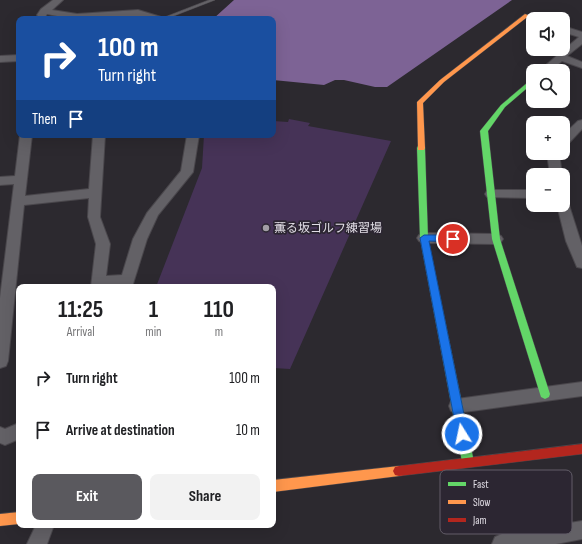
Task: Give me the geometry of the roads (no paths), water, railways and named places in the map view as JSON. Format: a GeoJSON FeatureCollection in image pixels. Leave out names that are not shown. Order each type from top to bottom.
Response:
{"type":"FeatureCollection","features":[{"type":"Feature","properties":{"kind":"street"},"geometry":{"type":"LineString","coordinates":[[42,15],[59,0]]}},
{"type":"Feature","properties":{"kind":"street"},"geometry":{"type":"LineString","coordinates":[[92,16],[138,13],[148,16]]}},
{"type":"Feature","properties":{"kind":"street"},"geometry":{"type":"LineString","coordinates":[[42,15],[59,16]]}},
{"type":"Feature","properties":{"kind":"street"},"geometry":{"type":"LineString","coordinates":[[468,462],[424,238],[419,102],[442,81],[526,16]]}},
{"type":"Feature","properties":{"kind":"street"},"geometry":{"type":"LineString","coordinates":[[570,31],[582,35]]}},
{"type":"Feature","properties":{"kind":"street"},"geometry":{"type":"LineString","coordinates":[[552,64],[582,39]]}},
{"type":"Feature","properties":{"kind":"street"},"geometry":{"type":"LineString","coordinates":[[560,57],[582,65]]}},
{"type":"Feature","properties":{"kind":"street"},"geometry":{"type":"LineString","coordinates":[[0,59],[16,58]]}},
{"type":"Feature","properties":{"kind":"street"},"geometry":{"type":"LineString","coordinates":[[526,86],[503,106],[484,131],[496,240],[545,394]]}},
{"type":"Feature","properties":{"kind":"street"},"geometry":{"type":"LineString","coordinates":[[570,135],[582,123]]}},
{"type":"Feature","properties":{"kind":"street"},"geometry":{"type":"LineString","coordinates":[[0,362],[7,258],[19,201],[26,138]]}},
{"type":"Feature","properties":{"kind":"street"},"geometry":{"type":"LineString","coordinates":[[99,138],[94,193],[94,217],[103,244],[99,284],[126,283],[140,239],[153,213],[187,172],[193,138]]}},
{"type":"Feature","properties":{"kind":"street"},"geometry":{"type":"LineString","coordinates":[[0,181],[22,178]]}},
{"type":"Feature","properties":{"kind":"street"},"geometry":{"type":"LineString","coordinates":[[19,201],[94,193]]}},
{"type":"Feature","properties":{"kind":"street"},"geometry":{"type":"LineString","coordinates":[[491,194],[526,194]]}},
{"type":"Feature","properties":{"kind":"street"},"geometry":{"type":"LineString","coordinates":[[566,212],[578,240],[582,263]]}},
{"type":"Feature","properties":{"kind":"street"},"geometry":{"type":"LineString","coordinates":[[424,238],[496,240]]}},
{"type":"Feature","properties":{"kind":"street"},"geometry":{"type":"LineString","coordinates":[[458,406],[582,389]]}},
{"type":"Feature","properties":{"kind":"street"},"geometry":{"type":"LineString","coordinates":[[0,435],[5,436],[16,432]]}},
{"type":"Feature","properties":{"kind":"street"},"geometry":{"type":"LineString","coordinates":[[276,486],[582,449]]}},
{"type":"Feature","properties":{"kind":"street"},"geometry":{"type":"LineString","coordinates":[[0,520],[16,518]]}},
{"type":"Feature","properties":{"kind":"street"},"geometry":{"type":"LineString","coordinates":[[37,544],[44,528]]}},
{"type":"Feature","properties":{"kind":"street"},"geometry":{"type":"LineString","coordinates":[[572,532],[582,530]]}},
{"type":"Feature","properties":{"kind":"street"},"geometry":{"type":"LineString","coordinates":[[502,544],[559,534]]}},
{"type":"Feature","properties":{"kind":"lane"},"geometry":{"type":"LineString","coordinates":[[170,16],[213,0]]}},
{"type":"Feature","properties":{"kind":"place","name":"薫る坂ゴルフ練習場"},"geometry":{"type":"Point","coordinates":[266,228]}}]}
